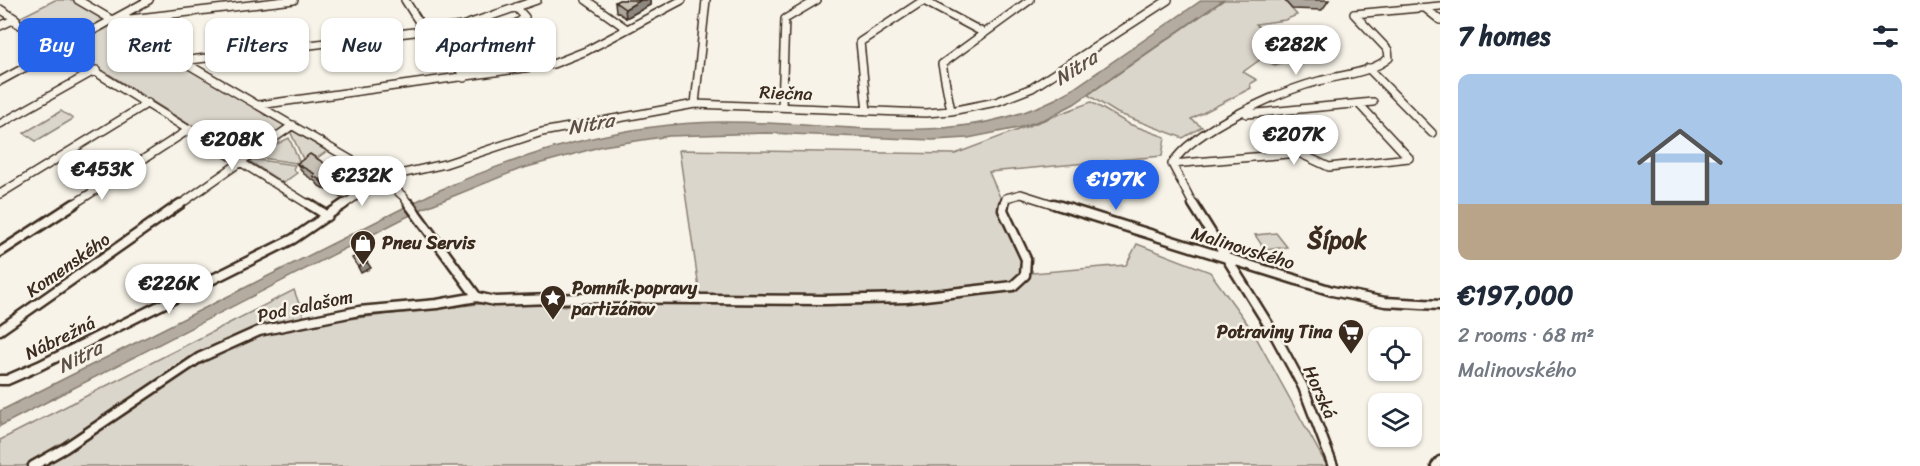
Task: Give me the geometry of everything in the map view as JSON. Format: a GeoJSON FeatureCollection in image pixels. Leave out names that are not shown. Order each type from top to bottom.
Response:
{"type":"FeatureCollection","features":[{"type":"Feature","properties":{"kind":"street"},"geometry":{"type":"LineString","coordinates":[[78,0],[109,18]]}},
{"type":"Feature","properties":{"kind":"street"},"geometry":{"type":"LineString","coordinates":[[116,18],[149,0]]}},
{"type":"Feature","properties":{"kind":"street"},"geometry":{"type":"LineString","coordinates":[[120,16],[130,19],[294,0]]}},
{"type":"Feature","properties":{"kind":"street"},"geometry":{"type":"LineString","coordinates":[[405,0],[416,18]]}},
{"type":"Feature","properties":{"kind":"street"},"geometry":{"type":"LineString","coordinates":[[485,18],[537,0]]}},
{"type":"Feature","properties":{"kind":"street"},"geometry":{"type":"LineString","coordinates":[[586,0],[627,29]]}},
{"type":"Feature","properties":{"kind":"street"},"geometry":{"type":"LineString","coordinates":[[259,105],[552,64],[586,51],[682,0]]}},
{"type":"Feature","properties":{"kind":"street"},"geometry":{"type":"LineString","coordinates":[[695,104],[706,0]]}},
{"type":"Feature","properties":{"kind":"street"},"geometry":{"type":"LineString","coordinates":[[782,108],[785,19],[817,0]]}},
{"type":"Feature","properties":{"kind":"street"},"geometry":{"type":"LineString","coordinates":[[867,111],[860,42],[923,0],[984,33]]}},
{"type":"Feature","properties":{"kind":"street"},"geometry":{"type":"LineString","coordinates":[[951,111],[942,64],[1030,0]]}},
{"type":"Feature","properties":{"kind":"street","name":"Riečna"},"geometry":{"type":"LineString","coordinates":[[382,178],[445,164],[552,129],[695,104],[926,113],[951,111],[996,102],[1032,88],[1166,0]]}},
{"type":"Feature","properties":{"kind":"street"},"geometry":{"type":"LineString","coordinates":[[1359,104],[1410,158],[1329,167],[1299,153],[1172,164],[1176,154],[1189,143],[1242,114],[1309,84],[1383,63],[1389,54],[1383,42],[1354,14],[1440,6]]}},
{"type":"Feature","properties":{"kind":"street"},"geometry":{"type":"LineString","coordinates":[[516,7],[524,18]]}},
{"type":"Feature","properties":{"kind":"street"},"geometry":{"type":"LineString","coordinates":[[1425,8],[1440,20]]}},
{"type":"Feature","properties":{"kind":"street"},"geometry":{"type":"LineString","coordinates":[[0,9],[18,24]]}},
{"type":"Feature","properties":{"kind":"street"},"geometry":{"type":"LineString","coordinates":[[0,26],[15,19]]}},
{"type":"Feature","properties":{"kind":"street"},"geometry":{"type":"LineString","coordinates":[[193,60],[415,31]]}},
{"type":"Feature","properties":{"kind":"street"},"geometry":{"type":"LineString","coordinates":[[193,67],[382,178],[403,196],[477,297]]}},
{"type":"Feature","properties":{"kind":"street"},"geometry":{"type":"LineString","coordinates":[[1368,68],[1432,133]]}},
{"type":"Feature","properties":{"kind":"street"},"geometry":{"type":"LineString","coordinates":[[0,124],[96,70],[328,216]]}},
{"type":"Feature","properties":{"kind":"street"},"geometry":{"type":"LineString","coordinates":[[0,81],[18,71]]}},
{"type":"Feature","properties":{"kind":"street"},"geometry":{"type":"LineString","coordinates":[[461,72],[464,76]]}},
{"type":"Feature","properties":{"kind":"street"},"geometry":{"type":"LineString","coordinates":[[464,76],[472,72]]}},
{"type":"Feature","properties":{"kind":"street"},"geometry":{"type":"LineString","coordinates":[[1242,114],[1373,102]]}},
{"type":"Feature","properties":{"kind":"street"},"geometry":{"type":"LineString","coordinates":[[0,194],[148,103]]}},
{"type":"Feature","properties":{"kind":"street","name":"Komenského"},"geometry":{"type":"LineString","coordinates":[[0,330],[293,125]]}},
{"type":"Feature","properties":{"kind":"street"},"geometry":{"type":"LineString","coordinates":[[0,252],[190,129]]}},
{"type":"Feature","properties":{"kind":"street","name":"Horská"},"geometry":{"type":"LineString","coordinates":[[1172,164],[1175,176],[1276,338],[1303,387],[1333,466]]}},
{"type":"Feature","properties":{"kind":"street","name":"Nábrežná"},"geometry":{"type":"LineString","coordinates":[[0,380],[7,380],[48,361],[293,239],[382,178]]}},
{"type":"Feature","properties":{"kind":"street","name":"Malinovského"},"geometry":{"type":"LineString","coordinates":[[1006,198],[1021,194],[1242,264],[1374,302],[1413,306],[1440,304]]}},
{"type":"Feature","properties":{"kind":"street","name":"Pod salašom"},"geometry":{"type":"LineString","coordinates":[[33,466],[95,429],[199,358],[259,331],[359,311],[438,304],[477,297],[495,301],[581,298],[825,300],[907,298],[1013,286],[1025,275],[1026,259],[1003,210],[1006,198]]}},
{"type":"Feature","properties":{"kind":"street"},"geometry":{"type":"LineString","coordinates":[[1235,272],[1242,264]]}},
{"type":"Feature","properties":{"kind":"street"},"geometry":{"type":"LineString","coordinates":[[1436,466],[1440,460]]}},
{"type":"Feature","properties":{"kind":"shaded area"},"geometry":{"type":"Polygon","coordinates":[[[55,0],[73,0],[107,20],[107,72],[193,70],[286,125],[241,157],[95,66],[95,18],[19,18],[55,0]]]}},
{"type":"Feature","properties":{"kind":"shaded area"},"geometry":{"type":"Polygon","coordinates":[[[1202,0],[1223,0],[1074,104],[1045,119],[1018,128],[968,138],[933,140],[767,133],[669,136],[603,146],[520,169],[424,208],[0,426],[0,411],[433,193],[503,165],[574,142],[610,134],[684,124],[766,123],[900,129],[944,128],[988,122],[1030,110],[1070,91],[1202,0]]]}},
{"type":"Feature","properties":{"kind":"shaded area"},"geometry":{"type":"Polygon","coordinates":[[[1224,0],[1284,0],[1297,15],[1285,20],[1256,24],[1269,39],[1293,37],[1304,49],[1303,52],[1293,47],[1277,60],[1281,63],[1275,65],[1261,59],[1243,72],[1257,80],[1250,84],[1251,88],[1191,119],[1202,127],[1183,138],[1117,113],[1088,95],[1224,0]]]}},
{"type":"Feature","properties":{"kind":"shaded area"},"geometry":{"type":"Polygon","coordinates":[[[1091,102],[1129,124],[1165,137],[1162,156],[989,172],[1033,273],[1126,265],[1137,244],[1210,272],[1252,330],[1327,466],[37,466],[111,422],[194,364],[259,333],[305,324],[478,304],[581,306],[701,302],[679,150],[955,154],[1091,102]]]}},
{"type":"Feature","properties":{"kind":"shaded area"},"geometry":{"type":"Polygon","coordinates":[[[61,111],[73,119],[36,141],[24,133],[61,111]]]}},
{"type":"Feature","properties":{"kind":"shaded area"},"geometry":{"type":"Polygon","coordinates":[[[1331,129],[1306,147],[1277,135],[1331,129]]]}},
{"type":"Feature","properties":{"kind":"shaded area"},"geometry":{"type":"Polygon","coordinates":[[[292,130],[327,151],[313,161],[303,159],[290,131],[292,130]]]}},
{"type":"Feature","properties":{"kind":"shaded area"},"geometry":{"type":"Polygon","coordinates":[[[289,138],[299,161],[296,163],[262,158],[273,146],[289,138]]]}},
{"type":"Feature","properties":{"kind":"shaded area"},"geometry":{"type":"Polygon","coordinates":[[[251,159],[295,165],[293,169],[297,173],[283,183],[249,161],[251,159]]]}},
{"type":"Feature","properties":{"kind":"shaded area"},"geometry":{"type":"Polygon","coordinates":[[[1276,233],[1287,247],[1265,250],[1255,235],[1276,233]]]}},
{"type":"Feature","properties":{"kind":"shaded area"},"geometry":{"type":"Polygon","coordinates":[[[294,290],[305,320],[246,334],[25,466],[0,466],[0,440],[294,290]]]}},
{"type":"Feature","properties":{"kind":"building"},"geometry":{"type":"Polygon","coordinates":[[[641,0],[625,9],[615,2],[641,0]]]}},
{"type":"Feature","properties":{"kind":"building"},"geometry":{"type":"Polygon","coordinates":[[[310,154],[327,165],[330,163],[348,176],[335,187],[313,176],[315,174],[297,164],[310,154]]]}},
{"type":"Feature","properties":{"kind":"building"},"geometry":{"type":"Polygon","coordinates":[[[1126,160],[1142,187],[1107,190],[1091,163],[1126,160]]]}},
{"type":"Feature","properties":{"kind":"building"},"geometry":{"type":"Polygon","coordinates":[[[362,253],[367,262],[358,267],[352,258],[362,253]]]}},
{"type":"Feature","properties":{"kind":"place","name":"Pneu Servis"},"geometry":{"type":"Point","coordinates":[363,266]}},
{"type":"Feature","properties":{"kind":"place","name":"Pomník popravy partizánov"},"geometry":{"type":"Point","coordinates":[553,321]}},
{"type":"Feature","properties":{"kind":"place","name":"Potraviny Tina"},"geometry":{"type":"Point","coordinates":[1351,355]}},
{"type":"Feature","properties":{"kind":"district","name":"Šípok"},"geometry":{"type":"Point","coordinates":[1337,240]}},
{"type":"Feature","properties":{"kind":"water label","name":"Nitra"},"geometry":{"type":"Point","coordinates":[1076,68]}},
{"type":"Feature","properties":{"kind":"water label","name":"Nitra"},"geometry":{"type":"Point","coordinates":[591,124]}},
{"type":"Feature","properties":{"kind":"water label","name":"Nitra"},"geometry":{"type":"Point","coordinates":[80,357]}}]}
